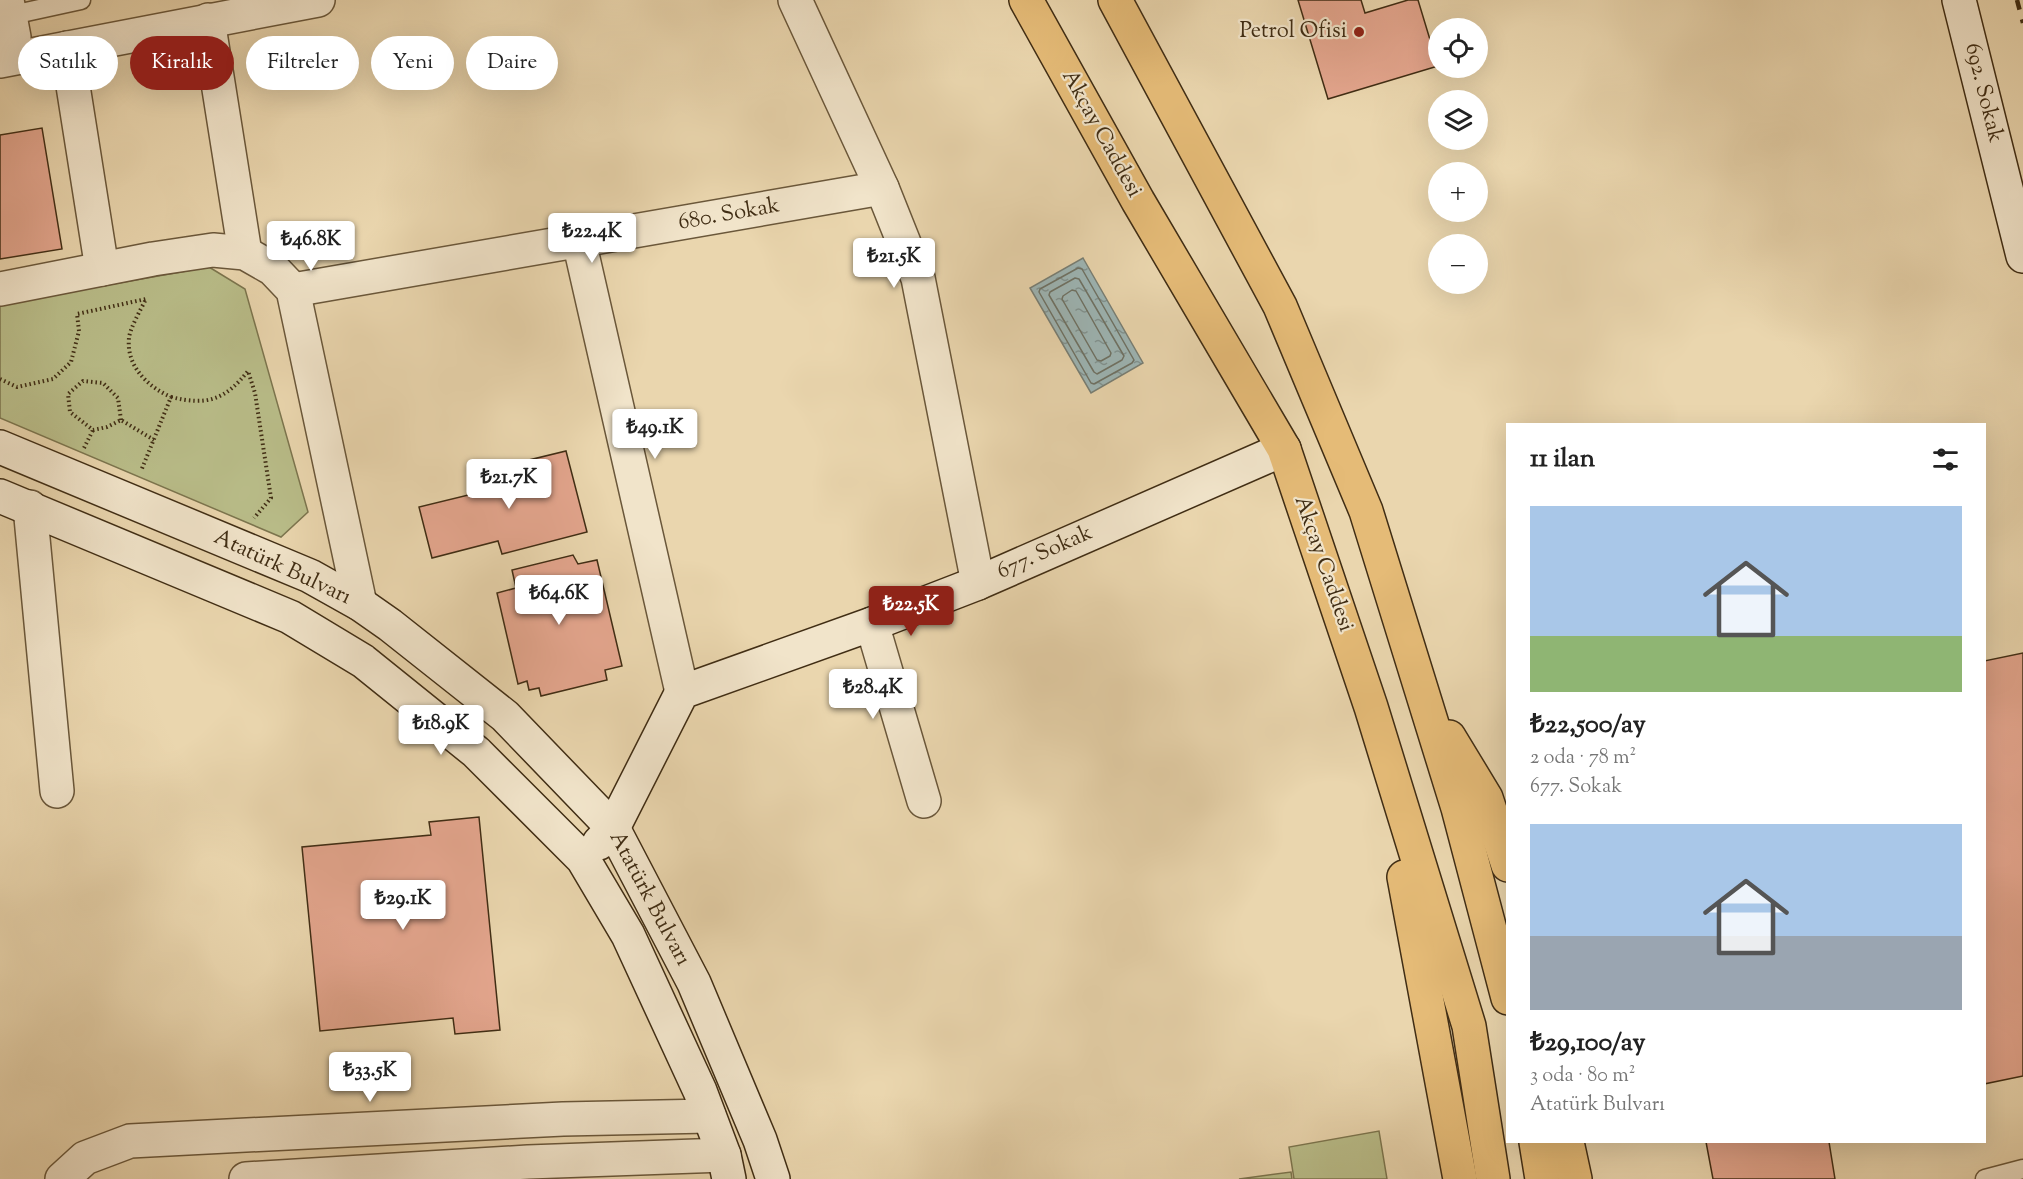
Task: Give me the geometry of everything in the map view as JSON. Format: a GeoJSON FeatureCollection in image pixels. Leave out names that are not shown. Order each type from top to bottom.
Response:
{"type":"FeatureCollection","features":[{"type":"Feature","properties":{"kind":"highway","name":"Akçay Caddesi"},"geometry":{"type":"LineString","coordinates":[[1026,0],[1138,201],[1284,449],[1371,707],[1469,1026],[1493,1179]]}},
{"type":"Feature","properties":{"kind":"highway"},"geometry":{"type":"LineString","coordinates":[[1114,0],[1280,306],[1366,511],[1458,808],[1506,990]]}},
{"type":"Feature","properties":{"kind":"highway"},"geometry":{"type":"LineString","coordinates":[[1423,696],[1486,798],[1506,860]]}},
{"type":"Feature","properties":{"kind":"highway"},"geometry":{"type":"LineString","coordinates":[[1371,707],[1460,1179]]}},
{"type":"Feature","properties":{"kind":"highway"},"geometry":{"type":"LineString","coordinates":[[1536,1143],[1542,1179]]}},
{"type":"Feature","properties":{"kind":"highway"},"geometry":{"type":"LineString","coordinates":[[1568,1143],[1575,1179]]}},
{"type":"Feature","properties":{"kind":"street"},"geometry":{"type":"LineString","coordinates":[[118,38],[318,0]]}},
{"type":"Feature","properties":{"kind":"street"},"geometry":{"type":"LineString","coordinates":[[795,0],[882,188],[918,278],[978,583]]}},
{"type":"Feature","properties":{"kind":"street","name":"692. Sokak"},"geometry":{"type":"LineString","coordinates":[[1959,0],[2023,256]]}},
{"type":"Feature","properties":{"kind":"street"},"geometry":{"type":"LineString","coordinates":[[208,20],[245,253]]}},
{"type":"Feature","properties":{"kind":"street"},"geometry":{"type":"LineString","coordinates":[[0,61],[18,58]]}},
{"type":"Feature","properties":{"kind":"street"},"geometry":{"type":"LineString","coordinates":[[74,90],[102,269]]}},
{"type":"Feature","properties":{"kind":"street","name":"680. Sokak"},"geometry":{"type":"LineString","coordinates":[[293,290],[882,188]]}},
{"type":"Feature","properties":{"kind":"street"},"geometry":{"type":"LineString","coordinates":[[579,241],[682,692],[613,828],[583,859]]}},
{"type":"Feature","properties":{"kind":"street"},"geometry":{"type":"LineString","coordinates":[[0,289],[213,250],[245,253],[273,269],[293,290],[360,604]]}},
{"type":"Feature","properties":{"kind":"street","name":"Atatürk Bulvarı"},"geometry":{"type":"LineString","coordinates":[[0,447],[310,576],[360,604],[390,625],[505,717],[613,828],[693,983],[760,1140],[772,1179]]}},
{"type":"Feature","properties":{"kind":"street","name":"677. Sokak"},"geometry":{"type":"LineString","coordinates":[[682,692],[872,624],[978,583],[1284,449]]}},
{"type":"Feature","properties":{"kind":"street","name":"Atatürk Bulvarı"},"geometry":{"type":"LineString","coordinates":[[0,496],[290,617],[363,661],[476,752],[583,859],[628,935],[676,1036],[709,1116],[726,1167]]}},
{"type":"Feature","properties":{"kind":"street"},"geometry":{"type":"LineString","coordinates":[[30,507],[57,791]]}},
{"type":"Feature","properties":{"kind":"street"},"geometry":{"type":"LineString","coordinates":[[872,624],[924,801]]}},
{"type":"Feature","properties":{"kind":"street"},"geometry":{"type":"LineString","coordinates":[[62,1179],[85,1158],[130,1141],[563,1119],[709,1116]]}},
{"type":"Feature","properties":{"kind":"street"},"geometry":{"type":"LineString","coordinates":[[246,1179],[529,1170],[726,1167]]}},
{"type":"Feature","properties":{"kind":"lane"},"geometry":{"type":"LineString","coordinates":[[4,18],[81,0]]}},
{"type":"Feature","properties":{"kind":"lane"},"geometry":{"type":"LineString","coordinates":[[1985,1179],[2023,1169]]}},
{"type":"Feature","properties":{"kind":"path"},"geometry":{"type":"LineString","coordinates":[[0,379],[16,387],[53,379],[71,362],[79,331],[77,314],[146,298],[129,338],[133,365],[145,381],[171,397],[195,402],[217,398],[234,388],[248,371],[255,393],[271,498],[250,523]]}},
{"type":"Feature","properties":{"kind":"path"},"geometry":{"type":"LineString","coordinates":[[93,430],[70,412],[68,394],[83,381],[103,383],[118,398],[121,420]]}},
{"type":"Feature","properties":{"kind":"path"},"geometry":{"type":"LineString","coordinates":[[139,477],[171,397]]}},
{"type":"Feature","properties":{"kind":"path"},"geometry":{"type":"LineString","coordinates":[[121,420],[154,440]]}},
{"type":"Feature","properties":{"kind":"path"},"geometry":{"type":"LineString","coordinates":[[93,430],[107,427],[121,420]]}},
{"type":"Feature","properties":{"kind":"path"},"geometry":{"type":"LineString","coordinates":[[82,453],[93,430]]}},
{"type":"Feature","properties":{"kind":"green space"},"geometry":{"type":"Polygon","coordinates":[[[209,267],[245,289],[308,512],[281,537],[0,418],[0,304],[209,267]]]}},
{"type":"Feature","properties":{"kind":"green space"},"geometry":{"type":"Polygon","coordinates":[[[1379,1131],[1387,1179],[1294,1179],[1289,1147],[1379,1131]]]}},
{"type":"Feature","properties":{"kind":"green space"},"geometry":{"type":"Polygon","coordinates":[[[1291,1172],[1292,1179],[1239,1179],[1291,1172]]]}},
{"type":"Feature","properties":{"kind":"water"},"geometry":{"type":"Polygon","coordinates":[[[1083,258],[1143,363],[1091,393],[1030,288],[1083,258]]]}},
{"type":"Feature","properties":{"kind":"building"},"geometry":{"type":"Polygon","coordinates":[[[1298,0],[1361,0],[1365,13],[1408,0],[1418,0],[1428,33],[1428,69],[1328,99],[1298,0]]]}},
{"type":"Feature","properties":{"kind":"building"},"geometry":{"type":"Polygon","coordinates":[[[42,128],[62,249],[0,259],[0,135],[42,128]]]}},
{"type":"Feature","properties":{"kind":"building"},"geometry":{"type":"Polygon","coordinates":[[[566,451],[587,532],[502,554],[498,541],[432,558],[419,507],[489,490],[484,471],[566,451]]]}},
{"type":"Feature","properties":{"kind":"building"},"geometry":{"type":"Polygon","coordinates":[[[573,555],[578,564],[597,560],[622,666],[605,670],[607,680],[541,696],[539,688],[529,690],[527,681],[518,684],[497,593],[516,588],[512,570],[573,555]]]}},
{"type":"Feature","properties":{"kind":"building"},"geometry":{"type":"Polygon","coordinates":[[[2023,653],[2023,1076],[1986,1084],[1986,661],[2023,653]]]}},
{"type":"Feature","properties":{"kind":"building"},"geometry":{"type":"Polygon","coordinates":[[[479,817],[500,1030],[455,1034],[453,1018],[320,1031],[302,847],[431,835],[429,822],[479,817]]]}},
{"type":"Feature","properties":{"kind":"building"},"geometry":{"type":"Polygon","coordinates":[[[1706,1143],[1829,1143],[1835,1179],[1713,1179],[1706,1143]]]}},
{"type":"Feature","properties":{"kind":"railway"},"geometry":{"type":"LineString","coordinates":[[2017,0],[2023,23]]}},
{"type":"Feature","properties":{"kind":"place","name":"Petrol Ofisi"},"geometry":{"type":"Point","coordinates":[1359,32]}}]}
